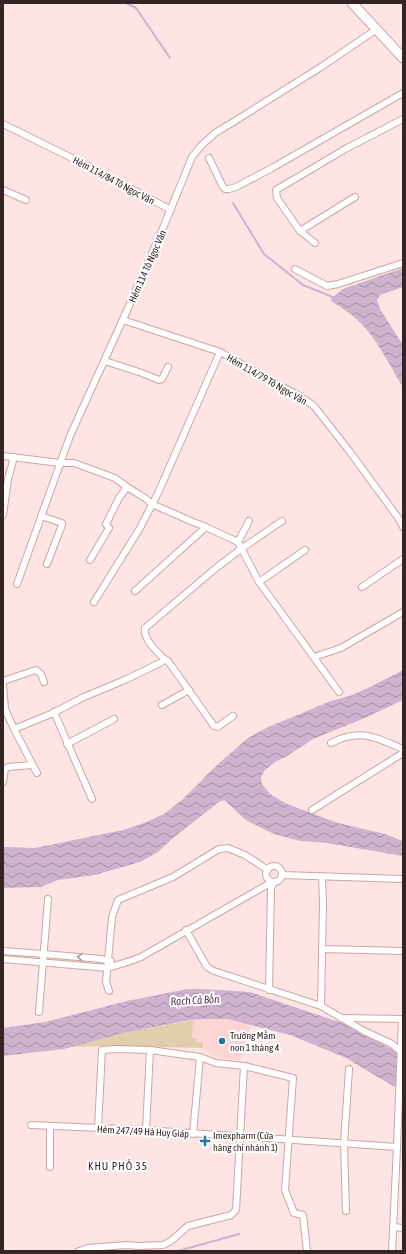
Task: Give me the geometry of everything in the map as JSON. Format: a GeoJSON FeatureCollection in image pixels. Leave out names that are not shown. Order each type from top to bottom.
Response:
{"type":"FeatureCollection","features":[{"type":"Feature","properties":{"kind":"main road"},"geometry":{"type":"LineString","coordinates":[[352,3],[403,58]]}},
{"type":"Feature","properties":{"kind":"street","name":"Hẻm 114 Tô Ngọc Vân"},"geometry":{"type":"LineString","coordinates":[[17,584],[70,436],[123,320],[171,210],[192,157],[215,133],[321,67],[377,29]]}},
{"type":"Feature","properties":{"kind":"street"},"geometry":{"type":"LineString","coordinates":[[209,158],[222,187],[229,189],[236,187],[403,93]]}},
{"type":"Feature","properties":{"kind":"street"},"geometry":{"type":"LineString","coordinates":[[315,243],[300,231],[277,198],[276,190],[347,148],[403,119]]}},
{"type":"Feature","properties":{"kind":"street","name":"Hẻm 114/84 Tô Ngọc Vân"},"geometry":{"type":"LineString","coordinates":[[3,124],[171,210]]}},
{"type":"Feature","properties":{"kind":"street"},"geometry":{"type":"LineString","coordinates":[[3,190],[26,200]]}},
{"type":"Feature","properties":{"kind":"street"},"geometry":{"type":"LineString","coordinates":[[300,231],[355,197]]}},
{"type":"Feature","properties":{"kind":"street"},"geometry":{"type":"LineString","coordinates":[[295,270],[327,286],[338,284],[403,263]]}},
{"type":"Feature","properties":{"kind":"street","name":"Hẻm 114/79 Tô Ngọc Vân"},"geometry":{"type":"LineString","coordinates":[[123,320],[220,352],[301,397],[314,406],[350,452],[399,519],[403,527]]}},
{"type":"Feature","properties":{"kind":"street"},"geometry":{"type":"LineString","coordinates":[[94,602],[140,528],[158,493],[220,352]]}},
{"type":"Feature","properties":{"kind":"street"},"geometry":{"type":"LineString","coordinates":[[105,361],[159,380],[162,379],[168,367]]}},
{"type":"Feature","properties":{"kind":"street"},"geometry":{"type":"LineString","coordinates":[[3,456],[74,463],[115,478],[152,504],[193,522],[206,526],[238,542],[259,582],[339,692]]}},
{"type":"Feature","properties":{"kind":"street"},"geometry":{"type":"LineString","coordinates":[[3,515],[8,479],[14,457]]}},
{"type":"Feature","properties":{"kind":"street"},"geometry":{"type":"LineString","coordinates":[[90,560],[109,528],[106,524],[119,498],[127,487]]}},
{"type":"Feature","properties":{"kind":"street"},"geometry":{"type":"LineString","coordinates":[[41,516],[62,522],[47,564]]}},
{"type":"Feature","properties":{"kind":"street"},"geometry":{"type":"LineString","coordinates":[[238,542],[249,521]]}},
{"type":"Feature","properties":{"kind":"street"},"geometry":{"type":"LineString","coordinates":[[233,716],[217,727],[214,726],[168,661],[164,659],[147,638],[144,633],[145,628],[241,549],[282,521]]}},
{"type":"Feature","properties":{"kind":"street"},"geometry":{"type":"LineString","coordinates":[[135,591],[206,526]]}},
{"type":"Feature","properties":{"kind":"street"},"geometry":{"type":"LineString","coordinates":[[259,582],[305,550]]}},
{"type":"Feature","properties":{"kind":"street"},"geometry":{"type":"LineString","coordinates":[[362,587],[403,559]]}},
{"type":"Feature","properties":{"kind":"street"},"geometry":{"type":"LineString","coordinates":[[314,657],[341,648],[403,612]]}},
{"type":"Feature","properties":{"kind":"street"},"geometry":{"type":"LineString","coordinates":[[14,729],[127,679],[164,659]]}},
{"type":"Feature","properties":{"kind":"street"},"geometry":{"type":"LineString","coordinates":[[3,681],[36,670],[41,674],[44,682]]}},
{"type":"Feature","properties":{"kind":"street"},"geometry":{"type":"LineString","coordinates":[[3,685],[6,709],[14,729],[36,773]]}},
{"type":"Feature","properties":{"kind":"street"},"geometry":{"type":"LineString","coordinates":[[162,705],[189,690]]}},
{"type":"Feature","properties":{"kind":"street"},"geometry":{"type":"LineString","coordinates":[[54,712],[92,799]]}},
{"type":"Feature","properties":{"kind":"street"},"geometry":{"type":"LineString","coordinates":[[68,744],[114,720]]}},
{"type":"Feature","properties":{"kind":"street"},"geometry":{"type":"LineString","coordinates":[[331,743],[356,735],[366,735],[403,749]]}},
{"type":"Feature","properties":{"kind":"street"},"geometry":{"type":"LineString","coordinates":[[312,810],[403,753]]}},
{"type":"Feature","properties":{"kind":"street"},"geometry":{"type":"LineString","coordinates":[[3,782],[5,769],[8,767],[32,765]]}},
{"type":"Feature","properties":{"kind":"street"},"geometry":{"type":"LineString","coordinates":[[109,991],[106,982],[112,917],[118,900],[173,877],[219,849],[228,848],[245,855],[268,870]]}},
{"type":"Feature","properties":{"kind":"street"},"geometry":{"type":"LineString","coordinates":[[3,959],[44,961],[108,968],[118,964],[130,962],[273,882],[281,879],[281,870],[277,867],[272,867],[266,874],[268,879],[273,882]]}},
{"type":"Feature","properties":{"kind":"street"},"geometry":{"type":"LineString","coordinates":[[282,874],[403,879]]}},
{"type":"Feature","properties":{"kind":"street"},"geometry":{"type":"LineString","coordinates":[[321,1006],[324,903],[322,876]]}},
{"type":"Feature","properties":{"kind":"street"},"geometry":{"type":"LineString","coordinates":[[269,990],[271,888],[273,882]]}},
{"type":"Feature","properties":{"kind":"street"},"geometry":{"type":"LineString","coordinates":[[39,1012],[48,899]]}},
{"type":"Feature","properties":{"kind":"street"},"geometry":{"type":"LineString","coordinates":[[186,930],[207,967],[214,971],[321,1006],[364,1031],[392,1044],[401,1052]]}},
{"type":"Feature","properties":{"kind":"street"},"geometry":{"type":"LineString","coordinates":[[322,949],[403,951]]}},
{"type":"Feature","properties":{"kind":"street"},"geometry":{"type":"LineString","coordinates":[[3,951],[108,960],[118,964]]}},
{"type":"Feature","properties":{"kind":"street"},"geometry":{"type":"LineString","coordinates":[[340,1018],[402,1019],[400,1124],[397,1147],[392,1251]]}},
{"type":"Feature","properties":{"kind":"street"},"geometry":{"type":"LineString","coordinates":[[98,1128],[102,1050],[150,1050],[200,1057],[216,1063],[244,1066],[293,1078],[285,1190],[294,1213],[303,1215],[307,1251]]}},
{"type":"Feature","properties":{"kind":"street"},"geometry":{"type":"LineString","coordinates":[[146,1130],[150,1050]]}},
{"type":"Feature","properties":{"kind":"street"},"geometry":{"type":"LineString","coordinates":[[193,1134],[200,1057]]}},
{"type":"Feature","properties":{"kind":"street"},"geometry":{"type":"LineString","coordinates":[[79,1251],[88,1248],[126,1245],[163,1245],[171,1241],[188,1226],[231,1215],[236,1210],[244,1066]]}},
{"type":"Feature","properties":{"kind":"street"},"geometry":{"type":"LineString","coordinates":[[346,1211],[344,1143],[349,1070]]}},
{"type":"Feature","properties":{"kind":"street","name":"Hẻm 247/49 Hà Huy Giáp"},"geometry":{"type":"LineString","coordinates":[[31,1125],[146,1130],[397,1147]]}},
{"type":"Feature","properties":{"kind":"street"},"geometry":{"type":"LineString","coordinates":[[50,1126],[50,1167]]}},
{"type":"Feature","properties":{"kind":"street"},"geometry":{"type":"LineString","coordinates":[[393,1227],[403,1228]]}},
{"type":"Feature","properties":{"kind":"shaded area","name":"Trường Mầm non 1 tháng 4"},"geometry":{"type":"Polygon","coordinates":[[[227,1019],[251,1025],[241,1060],[215,1057],[203,1048],[204,1044],[196,1043],[192,1038],[193,1020],[227,1019]]]}},
{"type":"Feature","properties":{"kind":"shaded area"},"geometry":{"type":"Polygon","coordinates":[[[193,1020],[192,1038],[196,1039],[197,1043],[203,1042],[203,1048],[111,1046],[72,1047],[124,1033],[193,1020]]]}},
{"type":"Feature","properties":{"kind":"water"},"geometry":{"type":"Polygon","coordinates":[[[403,268],[403,287],[380,295],[377,300],[380,309],[403,345],[403,387],[381,349],[368,331],[353,316],[330,300],[343,289],[403,268]]]}},
{"type":"Feature","properties":{"kind":"water"},"geometry":{"type":"Polygon","coordinates":[[[403,670],[403,700],[365,718],[313,739],[275,762],[265,770],[261,777],[262,784],[270,794],[287,804],[338,823],[385,834],[403,841],[403,856],[327,843],[300,841],[274,834],[247,821],[224,800],[219,802],[173,838],[158,852],[140,862],[95,875],[58,880],[41,887],[3,888],[3,847],[35,848],[123,830],[144,823],[164,814],[182,800],[218,764],[248,738],[266,728],[331,701],[350,696],[403,670]]]}},
{"type":"Feature","properties":{"kind":"water","name":"Rạch Cả Bốn"},"geometry":{"type":"Polygon","coordinates":[[[187,989],[250,992],[342,1023],[403,1055],[403,1089],[393,1086],[346,1058],[290,1035],[227,1019],[190,1020],[124,1033],[64,1049],[3,1056],[3,1028],[45,1022],[127,1001],[187,989]]]}},
{"type":"Feature","properties":{"kind":"waterway"},"geometry":{"type":"LineString","coordinates":[[126,3],[136,8],[170,58]]}},
{"type":"Feature","properties":{"kind":"waterway"},"geometry":{"type":"LineString","coordinates":[[233,203],[264,254],[303,285],[335,298]]}},
{"type":"Feature","properties":{"kind":"waterway"},"geometry":{"type":"LineString","coordinates":[[178,1251],[239,1234]]}},
{"type":"Feature","properties":{"kind":"waterway"},"geometry":{"type":"LineString","coordinates":[[115,1251],[133,1251]]}},
{"type":"Feature","properties":{"kind":"place","name":"Trường Mầm non 1 tháng 4"},"geometry":{"type":"Point","coordinates":[222,1041]}},
{"type":"Feature","properties":{"kind":"place","name":"Imexpharm (Cửa hàng chi nhánh 1)"},"geometry":{"type":"Point","coordinates":[205,1141]}},
{"type":"Feature","properties":{"kind":"district","name":"KHU PHỐ 35"},"geometry":{"type":"Point","coordinates":[118,1166]}}]}
